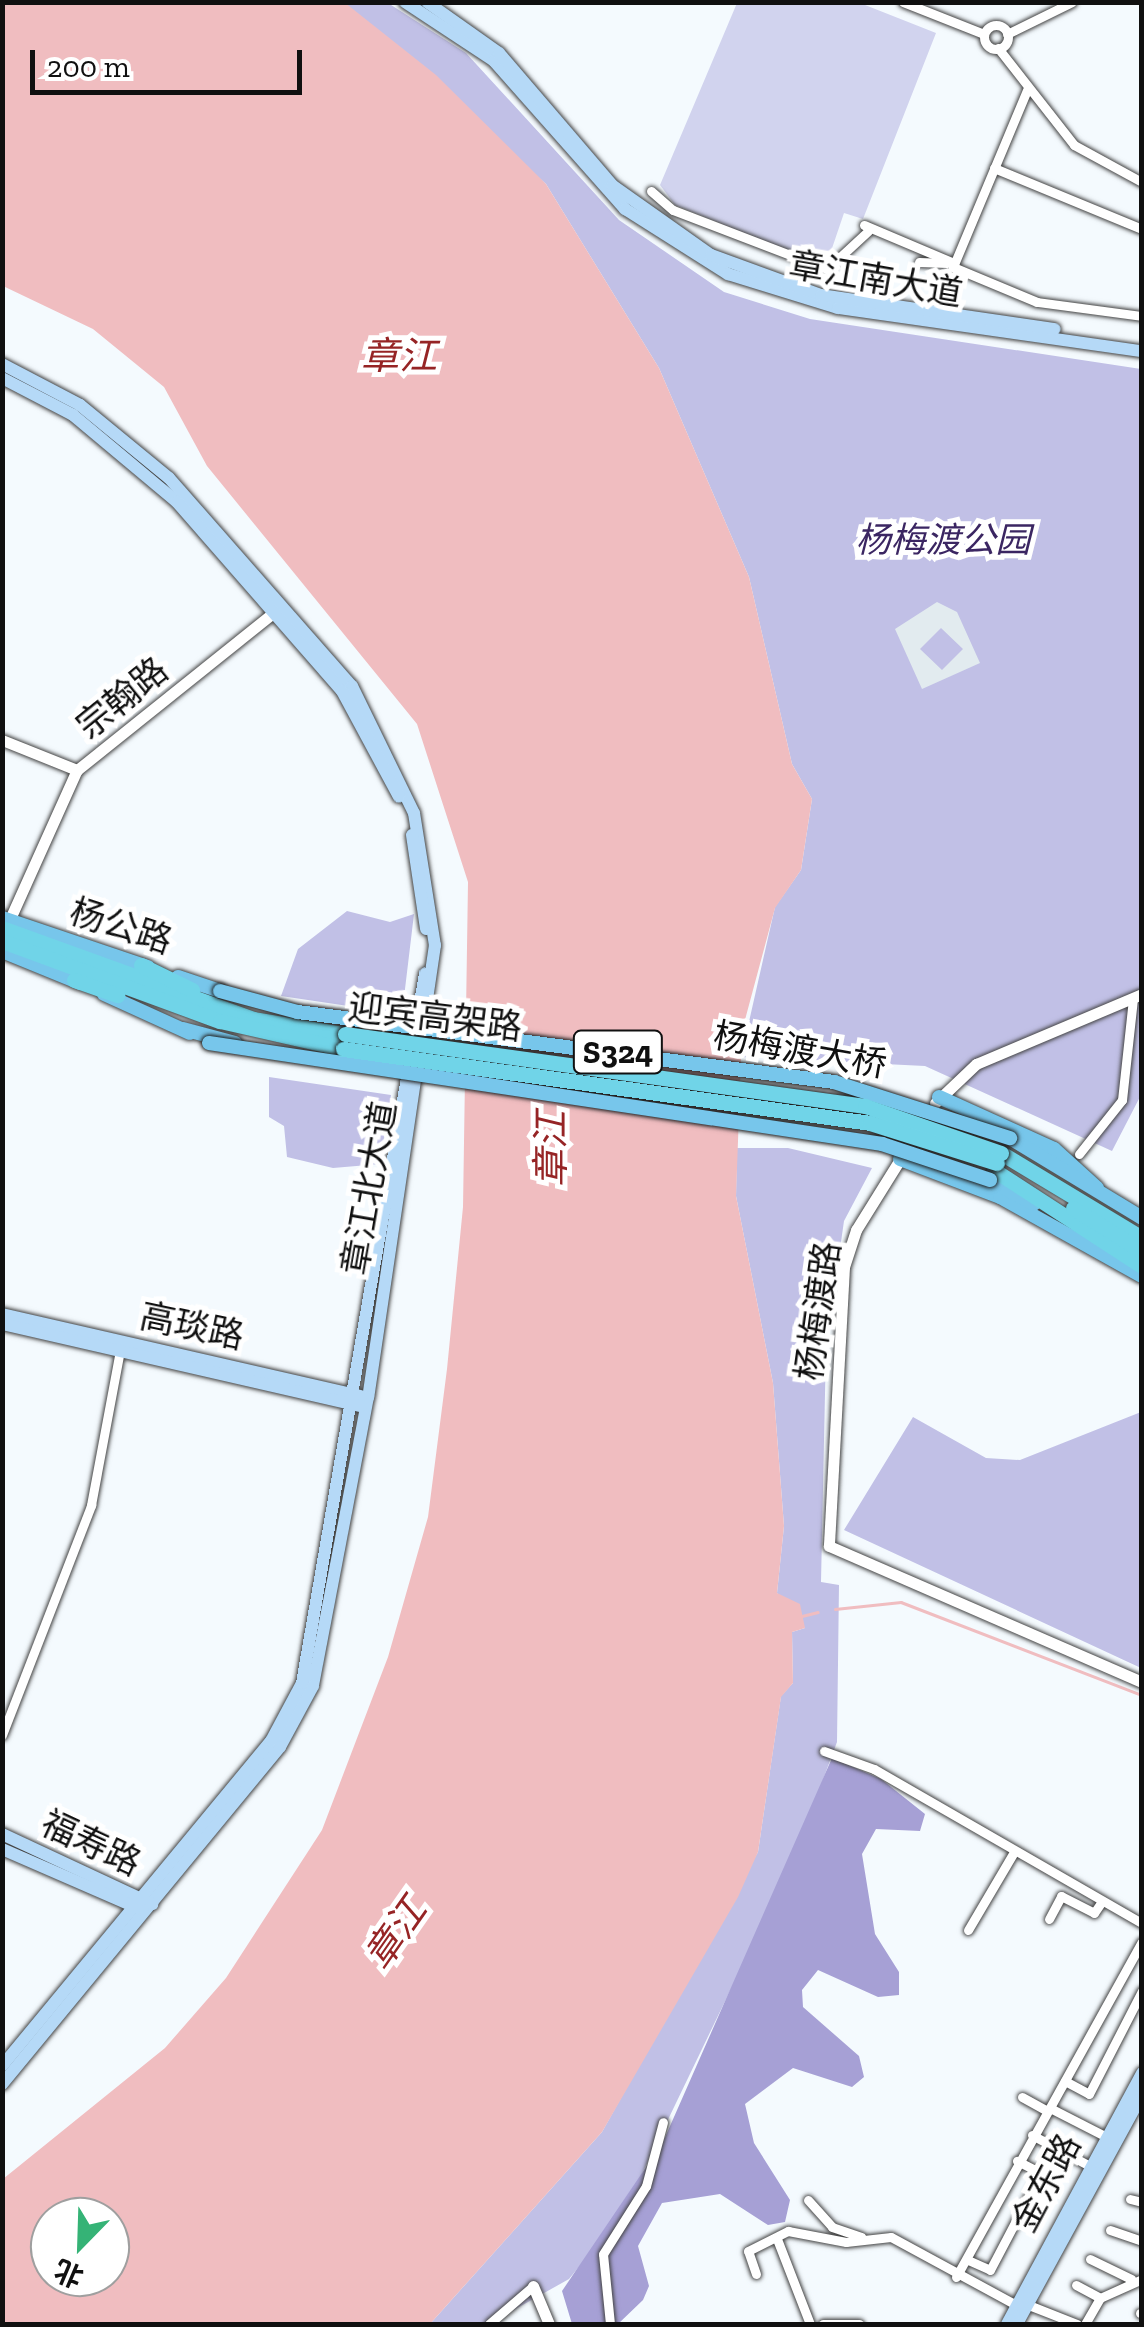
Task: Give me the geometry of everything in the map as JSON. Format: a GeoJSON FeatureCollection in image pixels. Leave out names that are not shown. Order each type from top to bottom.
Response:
{"type":"FeatureCollection","features":[{"type":"Feature","properties":{"kind":"highway"},"geometry":{"type":"LineString","coordinates":[[5,922],[219,1019],[344,1042]]}},
{"type":"Feature","properties":{"kind":"highway"},"geometry":{"type":"LineString","coordinates":[[2,940],[174,999]]}},
{"type":"Feature","properties":{"kind":"highway"},"geometry":{"type":"LineString","coordinates":[[141,965],[219,1019]]}},
{"type":"Feature","properties":{"kind":"highway"},"geometry":{"type":"LineString","coordinates":[[74,980],[219,1019],[344,1042]]}},
{"type":"Feature","properties":{"kind":"highway","name":"迎宾高架路"},"geometry":{"type":"LineString","coordinates":[[344,1042],[903,1122]]}},
{"type":"Feature","properties":{"kind":"highway"},"geometry":{"type":"LineString","coordinates":[[903,1122],[999,1158],[1142,1222]]}},
{"type":"Feature","properties":{"kind":"highway"},"geometry":{"type":"LineString","coordinates":[[903,1122],[999,1158],[1142,1238]]}},
{"type":"Feature","properties":{"kind":"highway"},"geometry":{"type":"LineString","coordinates":[[999,1158],[1142,1272]]}},
{"type":"Feature","properties":{"kind":"highway"},"geometry":{"type":"LineString","coordinates":[[1099,1217],[1142,1251]]}},
{"type":"Feature","properties":{"kind":"main road","name":"章江南大道"},"geometry":{"type":"LineString","coordinates":[[405,2],[494,60],[642,224],[717,269],[801,295],[1142,351]]}},
{"type":"Feature","properties":{"kind":"main road","name":"章江南大道"},"geometry":{"type":"LineString","coordinates":[[427,2],[500,53],[600,173],[648,217],[711,256],[801,295],[1142,342]]}},
{"type":"Feature","properties":{"kind":"main road","name":"章江北大道"},"geometry":{"type":"LineString","coordinates":[[2,364],[134,446],[280,608],[342,691],[406,815],[426,946],[414,1074],[361,1401],[302,1684],[271,1740],[147,1907],[2,2084]]}},
{"type":"Feature","properties":{"kind":"main road","name":"章江北大道"},"geometry":{"type":"LineString","coordinates":[[2,378],[124,453],[280,608]]}},
{"type":"Feature","properties":{"kind":"main road","name":"杨公路"},"geometry":{"type":"LineString","coordinates":[[5,922],[141,965]]}},
{"type":"Feature","properties":{"kind":"main road","name":"杨公路"},"geometry":{"type":"LineString","coordinates":[[2,951],[182,1029],[219,1019]]}},
{"type":"Feature","properties":{"kind":"main road","name":"杨梅渡大桥"},"geometry":{"type":"LineString","coordinates":[[219,1019],[309,1014],[834,1082],[999,1158]]}},
{"type":"Feature","properties":{"kind":"main road"},"geometry":{"type":"LineString","coordinates":[[219,1019],[414,1074]]}},
{"type":"Feature","properties":{"kind":"main road","name":"S324"},"geometry":{"type":"LineString","coordinates":[[219,1019],[882,1144],[999,1158],[1097,1188],[1142,1222]]}},
{"type":"Feature","properties":{"kind":"main road"},"geometry":{"type":"LineString","coordinates":[[940,1097],[1054,1149],[1097,1188]]}},
{"type":"Feature","properties":{"kind":"main road"},"geometry":{"type":"LineString","coordinates":[[900,1159],[1000,1197],[1142,1272]]}},
{"type":"Feature","properties":{"kind":"main road","name":"高琰路"},"geometry":{"type":"LineString","coordinates":[[2,1314],[361,1401]]}},
{"type":"Feature","properties":{"kind":"main road","name":"高琰路"},"geometry":{"type":"LineString","coordinates":[[2,1324],[361,1401]]}},
{"type":"Feature","properties":{"kind":"main road","name":"福寿路"},"geometry":{"type":"LineString","coordinates":[[2,1834],[147,1907]]}},
{"type":"Feature","properties":{"kind":"main road","name":"福寿路"},"geometry":{"type":"LineString","coordinates":[[2,1849],[147,1907]]}},
{"type":"Feature","properties":{"kind":"main road","name":"章江北大道"},"geometry":{"type":"LineString","coordinates":[[2,2066],[147,1907]]}},
{"type":"Feature","properties":{"kind":"main road","name":"金东路"},"geometry":{"type":"LineString","coordinates":[[1017,2324],[1021,2304],[1088,2165],[1140,2085]]}},
{"type":"Feature","properties":{"kind":"main road","name":"金东路"},"geometry":{"type":"LineString","coordinates":[[1007,2324],[1140,2085]]}},
{"type":"Feature","properties":{"kind":"street"},"geometry":{"type":"LineString","coordinates":[[902,2],[984,34],[1027,90],[1090,160],[1142,182]]}},
{"type":"Feature","properties":{"kind":"street"},"geometry":{"type":"LineString","coordinates":[[998,48],[1007,34],[1072,2]]}},
{"type":"Feature","properties":{"kind":"street"},"geometry":{"type":"LineString","coordinates":[[984,34],[996,25],[1007,34]]}},
{"type":"Feature","properties":{"kind":"street"},"geometry":{"type":"LineString","coordinates":[[954,263],[1027,90]]}},
{"type":"Feature","properties":{"kind":"street"},"geometry":{"type":"LineString","coordinates":[[994,168],[1142,229]]}},
{"type":"Feature","properties":{"kind":"street"},"geometry":{"type":"LineString","coordinates":[[651,191],[673,210],[827,269],[866,228],[954,263],[1036,302],[1142,316]]}},
{"type":"Feature","properties":{"kind":"street"},"geometry":{"type":"LineString","coordinates":[[919,262],[954,263]]}},
{"type":"Feature","properties":{"kind":"street","name":"宗翰路"},"geometry":{"type":"LineString","coordinates":[[5,922],[77,770],[280,608]]}},
{"type":"Feature","properties":{"kind":"street"},"geometry":{"type":"LineString","coordinates":[[2,740],[77,770]]}},
{"type":"Feature","properties":{"kind":"street"},"geometry":{"type":"LineString","coordinates":[[1079,1154],[1122,1100],[1137,996]]}},
{"type":"Feature","properties":{"kind":"street","name":"杨梅渡路"},"geometry":{"type":"LineString","coordinates":[[1137,996],[998,1053],[940,1097],[900,1159],[844,1267],[828,1546],[1142,1682]]}},
{"type":"Feature","properties":{"kind":"street"},"geometry":{"type":"LineString","coordinates":[[2,1735],[91,1505],[120,1350]]}},
{"type":"Feature","properties":{"kind":"street"},"geometry":{"type":"LineString","coordinates":[[824,1752],[874,1769],[1142,1923]]}},
{"type":"Feature","properties":{"kind":"street"},"geometry":{"type":"LineString","coordinates":[[968,1930],[1014,1852]]}},
{"type":"Feature","properties":{"kind":"street"},"geometry":{"type":"LineString","coordinates":[[1049,1920],[1061,1896],[1094,1912],[1102,1901]]}},
{"type":"Feature","properties":{"kind":"street"},"geometry":{"type":"LineString","coordinates":[[956,2277],[1142,1942]]}},
{"type":"Feature","properties":{"kind":"street"},"geometry":{"type":"LineString","coordinates":[[1065,2082],[1089,2094],[1142,1991]]}},
{"type":"Feature","properties":{"kind":"street"},"geometry":{"type":"LineString","coordinates":[[1022,2097],[1105,2136]]}},
{"type":"Feature","properties":{"kind":"street"},"geometry":{"type":"LineString","coordinates":[[610,2324],[603,2254],[646,2186],[663,2122]]}},
{"type":"Feature","properties":{"kind":"street"},"geometry":{"type":"LineString","coordinates":[[1032,2135],[1088,2165]]}},
{"type":"Feature","properties":{"kind":"street"},"geometry":{"type":"LineString","coordinates":[[968,2260],[990,2270],[1040,2173],[1017,2161]]}},
{"type":"Feature","properties":{"kind":"street"},"geometry":{"type":"LineString","coordinates":[[808,2200],[832,2227],[910,2245],[956,2277],[1081,2324],[1100,2298],[1136,2279]]}},
{"type":"Feature","properties":{"kind":"street"},"geometry":{"type":"LineString","coordinates":[[756,2274],[748,2251],[796,2230],[846,2242],[878,2238]]}},
{"type":"Feature","properties":{"kind":"street"},"geometry":{"type":"LineString","coordinates":[[1110,2230],[1142,2241]]}},
{"type":"Feature","properties":{"kind":"street"},"geometry":{"type":"LineString","coordinates":[[777,2239],[810,2324]]}},
{"type":"Feature","properties":{"kind":"street"},"geometry":{"type":"LineString","coordinates":[[1090,2260],[1136,2279]]}},
{"type":"Feature","properties":{"kind":"street"},"geometry":{"type":"LineString","coordinates":[[1076,2285],[1100,2298]]}},
{"type":"Feature","properties":{"kind":"street"},"geometry":{"type":"LineString","coordinates":[[489,2324],[534,2286],[548,2324]]}},
{"type":"Feature","properties":{"kind":"street"},"geometry":{"type":"LineString","coordinates":[[823,2324],[859,2324]]}},
{"type":"Feature","properties":{"kind":"green space","name":"杨梅渡公园"},"geometry":{"type":"Polygon","coordinates":[[[344,3],[388,3],[466,53],[619,220],[724,292],[810,319],[1141,369],[1142,1093],[1112,1151],[925,1066],[741,1057],[775,907],[801,870],[812,799],[792,764],[749,577],[659,368],[546,184],[344,3]]]}},
{"type":"Feature","properties":{"kind":"green space"},"geometry":{"type":"Polygon","coordinates":[[[347,911],[390,922],[414,914],[402,1014],[281,996],[298,949],[347,911]]]}},
{"type":"Feature","properties":{"kind":"green space"},"geometry":{"type":"Polygon","coordinates":[[[269,1077],[391,1095],[380,1164],[333,1168],[287,1157],[284,1126],[269,1117],[269,1077]]]}},
{"type":"Feature","properties":{"kind":"green space"},"geometry":{"type":"Polygon","coordinates":[[[737,1148],[788,1148],[872,1168],[844,1221],[826,1347],[821,1582],[839,1585],[837,1742],[793,1860],[624,2211],[569,2279],[489,2324],[430,2324],[602,2132],[758,1852],[781,1696],[793,1683],[792,1632],[805,1628],[777,1593],[784,1526],[773,1383],[736,1196],[737,1148]]]}},
{"type":"Feature","properties":{"kind":"green space"},"geometry":{"type":"Polygon","coordinates":[[[1141,1412],[1141,1668],[844,1530],[913,1417],[986,1458],[1020,1460],[1141,1412]]]}},
{"type":"Feature","properties":{"kind":"shaded area"},"geometry":{"type":"Polygon","coordinates":[[[737,3],[860,3],[936,33],[863,219],[844,213],[826,266],[675,205],[660,185],[737,3]]]}},
{"type":"Feature","properties":{"kind":"shaded area"},"geometry":{"type":"Polygon","coordinates":[[[937,602],[957,612],[980,663],[922,689],[895,629],[937,602]],[[941,628],[920,649],[942,670],[963,649],[941,628]]]}},
{"type":"Feature","properties":{"kind":"shaded area"},"geometry":{"type":"Polygon","coordinates":[[[832,1758],[881,1779],[925,1814],[920,1831],[876,1829],[862,1854],[875,1934],[899,1972],[899,1995],[878,1997],[818,1970],[802,1990],[803,2007],[859,2056],[864,2077],[852,2087],[793,2068],[745,2104],[754,2143],[790,2200],[785,2222],[768,2225],[720,2194],[662,2203],[638,2246],[649,2286],[643,2300],[618,2324],[572,2324],[562,2291],[663,2142],[832,1758]]]}},
{"type":"Feature","properties":{"kind":"water","name":"章江"},"geometry":{"type":"Polygon","coordinates":[[[344,2],[436,75],[546,184],[659,368],[749,577],[792,764],[812,799],[801,870],[775,908],[742,1031],[736,1196],[773,1383],[784,1526],[777,1593],[800,1604],[805,1628],[792,1632],[793,1683],[781,1697],[758,1852],[738,1897],[602,2132],[430,2324],[3,2324],[3,2179],[165,2048],[226,1978],[322,1830],[388,1657],[428,1517],[447,1369],[463,1207],[468,882],[417,724],[207,466],[164,387],[93,329],[3,286],[3,3],[344,2]]]}},
{"type":"Feature","properties":{"kind":"waterway"},"geometry":{"type":"LineString","coordinates":[[835,1609],[901,1602],[1142,1695]]}},
{"type":"Feature","properties":{"kind":"waterway"},"geometry":{"type":"LineString","coordinates":[[802,1616],[818,1612]]}}]}
